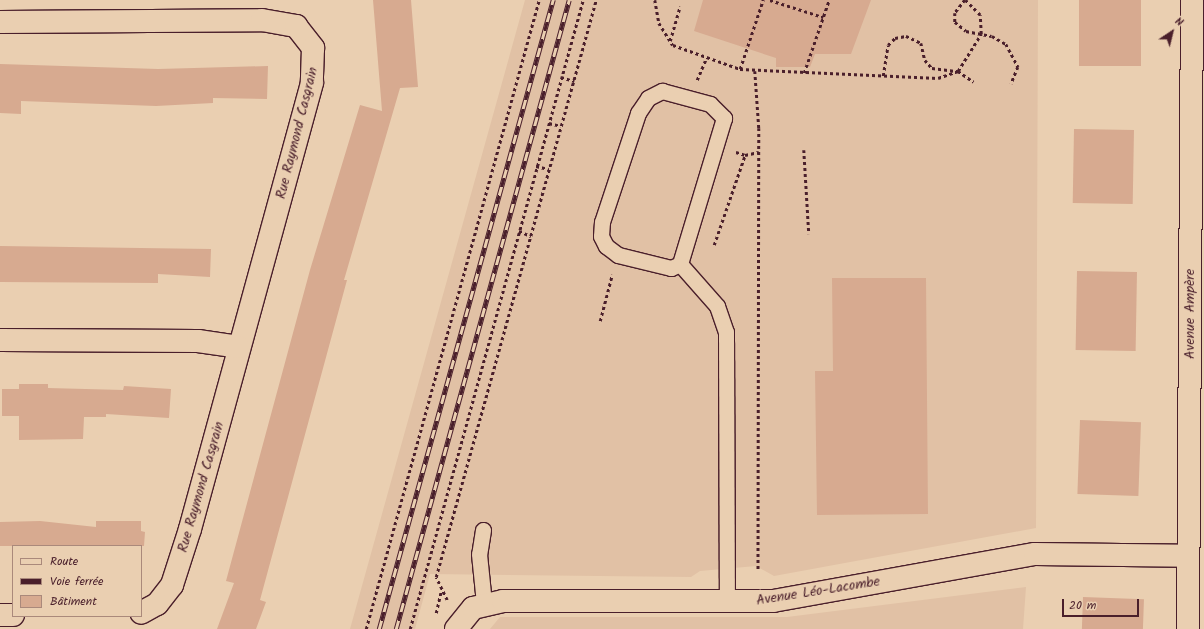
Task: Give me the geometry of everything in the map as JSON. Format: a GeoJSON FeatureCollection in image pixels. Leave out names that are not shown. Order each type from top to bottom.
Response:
{"type":"FeatureCollection","features":[{"type":"Feature","properties":{"kind":"street","name":"Avenue Ampère"},"geometry":{"type":"LineString","coordinates":[[1188,629],[1188,556],[1198,105],[1192,0]]}},
{"type":"Feature","properties":{"kind":"street","name":"Rue Raymond Casgrain"},"geometry":{"type":"LineString","coordinates":[[0,22],[249,19],[290,23],[306,35],[313,48],[313,76],[172,585],[157,604],[142,612]]}},
{"type":"Feature","properties":{"kind":"street"},"geometry":{"type":"LineString","coordinates":[[0,340],[198,341],[239,347]]}},
{"type":"Feature","properties":{"kind":"street","name":"Avenue Léo-Lacombe"},"geometry":{"type":"LineString","coordinates":[[456,629],[468,612],[484,604],[727,603],[785,599],[1046,553],[1188,556]]}},
{"type":"Feature","properties":{"kind":"street"},"geometry":{"type":"LineString","coordinates":[[0,615],[12,615]]}},
{"type":"Feature","properties":{"kind":"lane"},"geometry":{"type":"LineString","coordinates":[[662,91],[710,104],[724,118],[680,264],[665,268],[618,255],[606,246],[601,236],[602,222],[638,112],[648,98],[662,91]]}},
{"type":"Feature","properties":{"kind":"lane"},"geometry":{"type":"LineString","coordinates":[[680,264],[717,306],[726,332],[727,603]]}},
{"type":"Feature","properties":{"kind":"lane"},"geometry":{"type":"LineString","coordinates":[[483,530],[478,554],[484,604]]}},
{"type":"Feature","properties":{"kind":"path"},"geometry":{"type":"LineString","coordinates":[[366,629],[540,0]]}},
{"type":"Feature","properties":{"kind":"path"},"geometry":{"type":"LineString","coordinates":[[410,629],[536,166],[583,0]]}},
{"type":"Feature","properties":{"kind":"path"},"geometry":{"type":"LineString","coordinates":[[434,621],[442,590],[436,577],[596,0]]}},
{"type":"Feature","properties":{"kind":"path"},"geometry":{"type":"LineString","coordinates":[[655,0],[659,23],[670,42],[706,59],[740,70],[938,78],[958,71],[981,34],[980,15],[965,0],[955,13],[955,22],[966,31],[981,34],[999,39],[1012,52],[1018,67],[1011,84]]}},
{"type":"Feature","properties":{"kind":"path"},"geometry":{"type":"LineString","coordinates":[[740,70],[763,0]]}},
{"type":"Feature","properties":{"kind":"path"},"geometry":{"type":"LineString","coordinates":[[770,0],[823,17]]}},
{"type":"Feature","properties":{"kind":"path"},"geometry":{"type":"LineString","coordinates":[[804,73],[829,0]]}},
{"type":"Feature","properties":{"kind":"path"},"geometry":{"type":"LineString","coordinates":[[670,42],[680,6]]}},
{"type":"Feature","properties":{"kind":"path"},"geometry":{"type":"LineString","coordinates":[[883,76],[888,45],[900,36],[921,42],[925,60],[932,68],[958,71],[974,82]]}},
{"type":"Feature","properties":{"kind":"path"},"geometry":{"type":"LineString","coordinates":[[699,75],[706,59]]}},
{"type":"Feature","properties":{"kind":"path"},"geometry":{"type":"LineString","coordinates":[[755,71],[759,152],[758,570]]}},
{"type":"Feature","properties":{"kind":"path"},"geometry":{"type":"LineString","coordinates":[[562,77],[574,81]]}},
{"type":"Feature","properties":{"kind":"path"},"geometry":{"type":"LineString","coordinates":[[548,123],[561,126]]}},
{"type":"Feature","properties":{"kind":"path"},"geometry":{"type":"LineString","coordinates":[[804,150],[809,234]]}},
{"type":"Feature","properties":{"kind":"path"},"geometry":{"type":"LineString","coordinates":[[714,245],[745,155],[759,152]]}},
{"type":"Feature","properties":{"kind":"path"},"geometry":{"type":"LineString","coordinates":[[536,166],[549,169]]}},
{"type":"Feature","properties":{"kind":"path"},"geometry":{"type":"LineString","coordinates":[[518,232],[531,236]]}},
{"type":"Feature","properties":{"kind":"path"},"geometry":{"type":"LineString","coordinates":[[600,321],[614,270]]}},
{"type":"Feature","properties":{"kind":"shaded area"},"geometry":{"type":"Polygon","coordinates":[[[525,0],[1038,0],[1036,528],[774,576],[756,566],[700,571],[691,577],[430,574],[415,629],[350,629],[525,0]]]}},
{"type":"Feature","properties":{"kind":"shaded area"},"geometry":{"type":"Polygon","coordinates":[[[1026,587],[1023,629],[490,629],[500,617],[787,617],[1026,587]]]}},
{"type":"Feature","properties":{"kind":"building"},"geometry":{"type":"Polygon","coordinates":[[[373,0],[411,0],[418,87],[400,88],[344,280],[347,280],[260,600],[266,602],[256,629],[217,629],[234,583],[226,581],[310,270],[360,105],[382,111],[373,0]]]}},
{"type":"Feature","properties":{"kind":"building"},"geometry":{"type":"Polygon","coordinates":[[[703,0],[871,0],[851,54],[815,54],[810,67],[776,67],[776,58],[694,31],[703,0]]]}},
{"type":"Feature","properties":{"kind":"building"},"geometry":{"type":"Polygon","coordinates":[[[1079,0],[1141,0],[1141,66],[1079,66],[1079,0]]]}},
{"type":"Feature","properties":{"kind":"building"},"geometry":{"type":"Polygon","coordinates":[[[0,64],[158,69],[268,66],[267,99],[213,98],[213,103],[156,106],[21,101],[21,114],[0,113],[0,64]]]}},
{"type":"Feature","properties":{"kind":"building"},"geometry":{"type":"Polygon","coordinates":[[[1074,129],[1134,130],[1133,204],[1073,203],[1074,129]]]}},
{"type":"Feature","properties":{"kind":"building"},"geometry":{"type":"Polygon","coordinates":[[[0,246],[211,249],[210,277],[158,274],[158,283],[0,282],[0,246]]]}},
{"type":"Feature","properties":{"kind":"building"},"geometry":{"type":"Polygon","coordinates":[[[1077,271],[1137,272],[1136,351],[1076,350],[1077,271]]]}},
{"type":"Feature","properties":{"kind":"building"},"geometry":{"type":"Polygon","coordinates":[[[832,278],[926,278],[928,514],[817,515],[815,371],[833,371],[832,278]]]}},
{"type":"Feature","properties":{"kind":"building"},"geometry":{"type":"Polygon","coordinates":[[[19,384],[48,384],[48,388],[123,390],[124,386],[171,389],[169,418],[106,414],[106,417],[84,417],[83,439],[19,440],[19,416],[2,416],[2,389],[19,389],[19,384]]]}},
{"type":"Feature","properties":{"kind":"building"},"geometry":{"type":"Polygon","coordinates":[[[1080,420],[1141,422],[1138,496],[1077,494],[1080,420]]]}},
{"type":"Feature","properties":{"kind":"building"},"geometry":{"type":"Polygon","coordinates":[[[40,521],[96,527],[96,521],[141,521],[141,531],[145,532],[144,546],[0,546],[0,522],[40,521]]]}},
{"type":"Feature","properties":{"kind":"building"},"geometry":{"type":"Polygon","coordinates":[[[1083,597],[1144,599],[1143,629],[1082,629],[1083,597]]]}},
{"type":"Feature","properties":{"kind":"railway"},"geometry":{"type":"LineString","coordinates":[[379,629],[553,0]]}},
{"type":"Feature","properties":{"kind":"railway"},"geometry":{"type":"LineString","coordinates":[[396,629],[569,0]]}}]}
